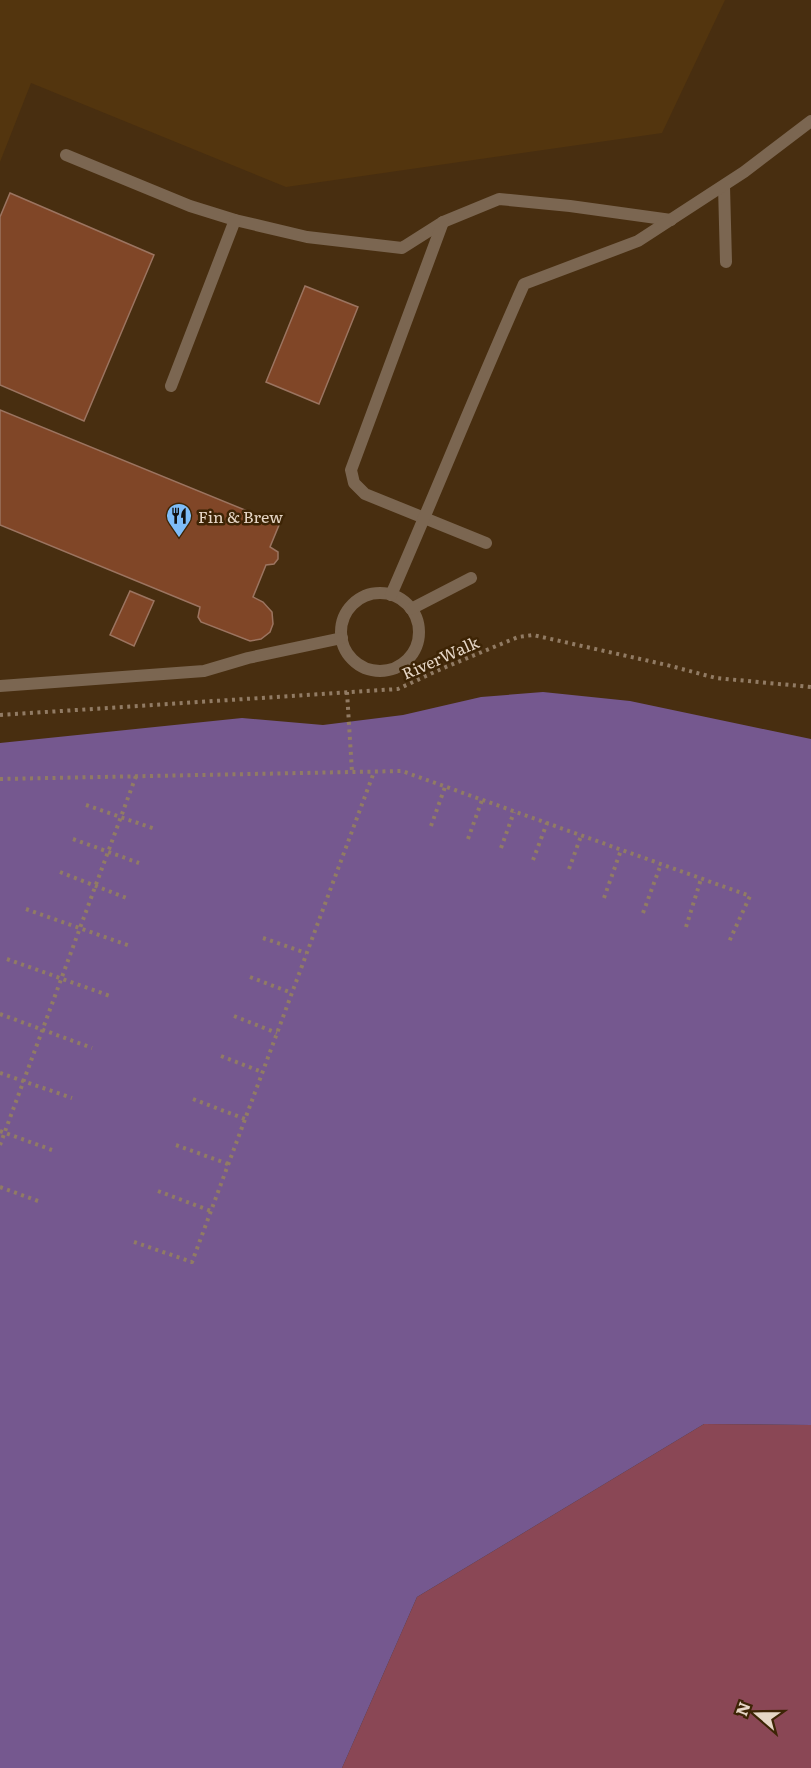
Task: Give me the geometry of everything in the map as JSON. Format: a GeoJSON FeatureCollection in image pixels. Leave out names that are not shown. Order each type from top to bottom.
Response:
{"type":"FeatureCollection","features":[{"type":"Feature","properties":{"kind":"lane"},"geometry":{"type":"LineString","coordinates":[[391,595],[524,284],[638,241],[724,186],[811,121]]}},
{"type":"Feature","properties":{"kind":"lane"},"geometry":{"type":"LineString","coordinates":[[66,155],[190,206],[235,220],[307,237],[402,248],[443,222],[499,200],[570,206],[671,220]]}},
{"type":"Feature","properties":{"kind":"lane"},"geometry":{"type":"LineString","coordinates":[[724,186],[726,262]]}},
{"type":"Feature","properties":{"kind":"lane"},"geometry":{"type":"LineString","coordinates":[[171,386],[235,220]]}},
{"type":"Feature","properties":{"kind":"lane"},"geometry":{"type":"LineString","coordinates":[[443,222],[351,470],[354,483],[365,494],[486,543]]}},
{"type":"Feature","properties":{"kind":"lane"},"geometry":{"type":"LineString","coordinates":[[411,609],[471,578]]}},
{"type":"Feature","properties":{"kind":"lane"},"geometry":{"type":"LineString","coordinates":[[372,595],[391,595],[402,600],[411,609],[420,633],[411,657],[401,665],[389,670],[376,671],[364,668],[353,661],[345,650],[342,625],[347,613],[355,603],[372,595]]}},
{"type":"Feature","properties":{"kind":"lane"},"geometry":{"type":"LineString","coordinates":[[0,686],[204,671],[248,658],[342,638]]}},
{"type":"Feature","properties":{"kind":"path","name":"RiverWalk"},"geometry":{"type":"LineString","coordinates":[[0,715],[398,689],[518,637],[533,635],[716,678],[811,687]]}},
{"type":"Feature","properties":{"kind":"path"},"geometry":{"type":"LineString","coordinates":[[347,692],[352,772]]}},
{"type":"Feature","properties":{"kind":"path"},"geometry":{"type":"LineString","coordinates":[[0,779],[402,771],[750,896],[728,944]]}},
{"type":"Feature","properties":{"kind":"path"},"geometry":{"type":"LineString","coordinates":[[134,1242],[192,1262],[374,772]]}},
{"type":"Feature","properties":{"kind":"path"},"geometry":{"type":"LineString","coordinates":[[0,1145],[2,1132],[24,1081],[136,776]]}},
{"type":"Feature","properties":{"kind":"path"},"geometry":{"type":"LineString","coordinates":[[430,826],[445,787]]}},
{"type":"Feature","properties":{"kind":"path"},"geometry":{"type":"LineString","coordinates":[[468,839],[482,800]]}},
{"type":"Feature","properties":{"kind":"path"},"geometry":{"type":"LineString","coordinates":[[86,805],[155,829]]}},
{"type":"Feature","properties":{"kind":"path"},"geometry":{"type":"LineString","coordinates":[[501,848],[514,812]]}},
{"type":"Feature","properties":{"kind":"path"},"geometry":{"type":"LineString","coordinates":[[533,860],[546,823]]}},
{"type":"Feature","properties":{"kind":"path"},"geometry":{"type":"LineString","coordinates":[[569,869],[581,836]]}},
{"type":"Feature","properties":{"kind":"path"},"geometry":{"type":"LineString","coordinates":[[73,839],[139,863]]}},
{"type":"Feature","properties":{"kind":"path"},"geometry":{"type":"LineString","coordinates":[[604,898],[621,850]]}},
{"type":"Feature","properties":{"kind":"path"},"geometry":{"type":"LineString","coordinates":[[643,913],[661,864]]}},
{"type":"Feature","properties":{"kind":"path"},"geometry":{"type":"LineString","coordinates":[[60,872],[129,898]]}},
{"type":"Feature","properties":{"kind":"path"},"geometry":{"type":"LineString","coordinates":[[686,927],[701,879]]}},
{"type":"Feature","properties":{"kind":"path"},"geometry":{"type":"LineString","coordinates":[[26,909],[130,946]]}},
{"type":"Feature","properties":{"kind":"path"},"geometry":{"type":"LineString","coordinates":[[263,938],[306,953]]}},
{"type":"Feature","properties":{"kind":"path"},"geometry":{"type":"LineString","coordinates":[[7,959],[111,996]]}},
{"type":"Feature","properties":{"kind":"path"},"geometry":{"type":"LineString","coordinates":[[250,977],[292,993]]}},
{"type":"Feature","properties":{"kind":"path"},"geometry":{"type":"LineString","coordinates":[[0,1014],[92,1048]]}},
{"type":"Feature","properties":{"kind":"path"},"geometry":{"type":"LineString","coordinates":[[234,1016],[277,1032]]}},
{"type":"Feature","properties":{"kind":"path"},"geometry":{"type":"LineString","coordinates":[[221,1056],[262,1072]]}},
{"type":"Feature","properties":{"kind":"path"},"geometry":{"type":"LineString","coordinates":[[0,1073],[72,1098]]}},
{"type":"Feature","properties":{"kind":"path"},"geometry":{"type":"LineString","coordinates":[[193,1099],[244,1119]]}},
{"type":"Feature","properties":{"kind":"path"},"geometry":{"type":"LineString","coordinates":[[2,1132],[52,1150]]}},
{"type":"Feature","properties":{"kind":"path"},"geometry":{"type":"LineString","coordinates":[[176,1145],[228,1164]]}},
{"type":"Feature","properties":{"kind":"path"},"geometry":{"type":"LineString","coordinates":[[0,1186],[38,1201]]}},
{"type":"Feature","properties":{"kind":"path"},"geometry":{"type":"LineString","coordinates":[[158,1191],[211,1211]]}},
{"type":"Feature","properties":{"kind":"shaded area"},"geometry":{"type":"Polygon","coordinates":[[[0,0],[725,0],[662,133],[286,187],[31,83],[0,162],[0,0]]]}},
{"type":"Feature","properties":{"kind":"shaded area"},"geometry":{"type":"Polygon","coordinates":[[[543,692],[630,701],[811,739],[811,1425],[704,1424],[417,1597],[342,1768],[0,1768],[0,743],[242,718],[323,725],[403,715],[481,697],[543,692]]]}},
{"type":"Feature","properties":{"kind":"shaded area"},"geometry":{"type":"Polygon","coordinates":[[[704,1424],[811,1425],[811,1768],[342,1768],[417,1597],[704,1424]]]}},
{"type":"Feature","properties":{"kind":"building"},"geometry":{"type":"Polygon","coordinates":[[[10,193],[154,255],[84,421],[0,385],[0,217],[10,193]]]}},
{"type":"Feature","properties":{"kind":"building"},"geometry":{"type":"Polygon","coordinates":[[[305,286],[358,307],[319,404],[266,382],[305,286]]]}},
{"type":"Feature","properties":{"kind":"building"},"geometry":{"type":"Polygon","coordinates":[[[0,410],[279,525],[270,547],[278,552],[278,559],[274,564],[266,565],[253,597],[263,602],[272,612],[273,624],[270,632],[261,639],[250,641],[201,622],[198,617],[200,607],[0,525],[0,410]]]}},
{"type":"Feature","properties":{"kind":"building"},"geometry":{"type":"Polygon","coordinates":[[[130,591],[154,601],[134,646],[110,635],[130,591]]]}},
{"type":"Feature","properties":{"kind":"place","name":"Fin & Brew"},"geometry":{"type":"Point","coordinates":[179,539]}}]}
